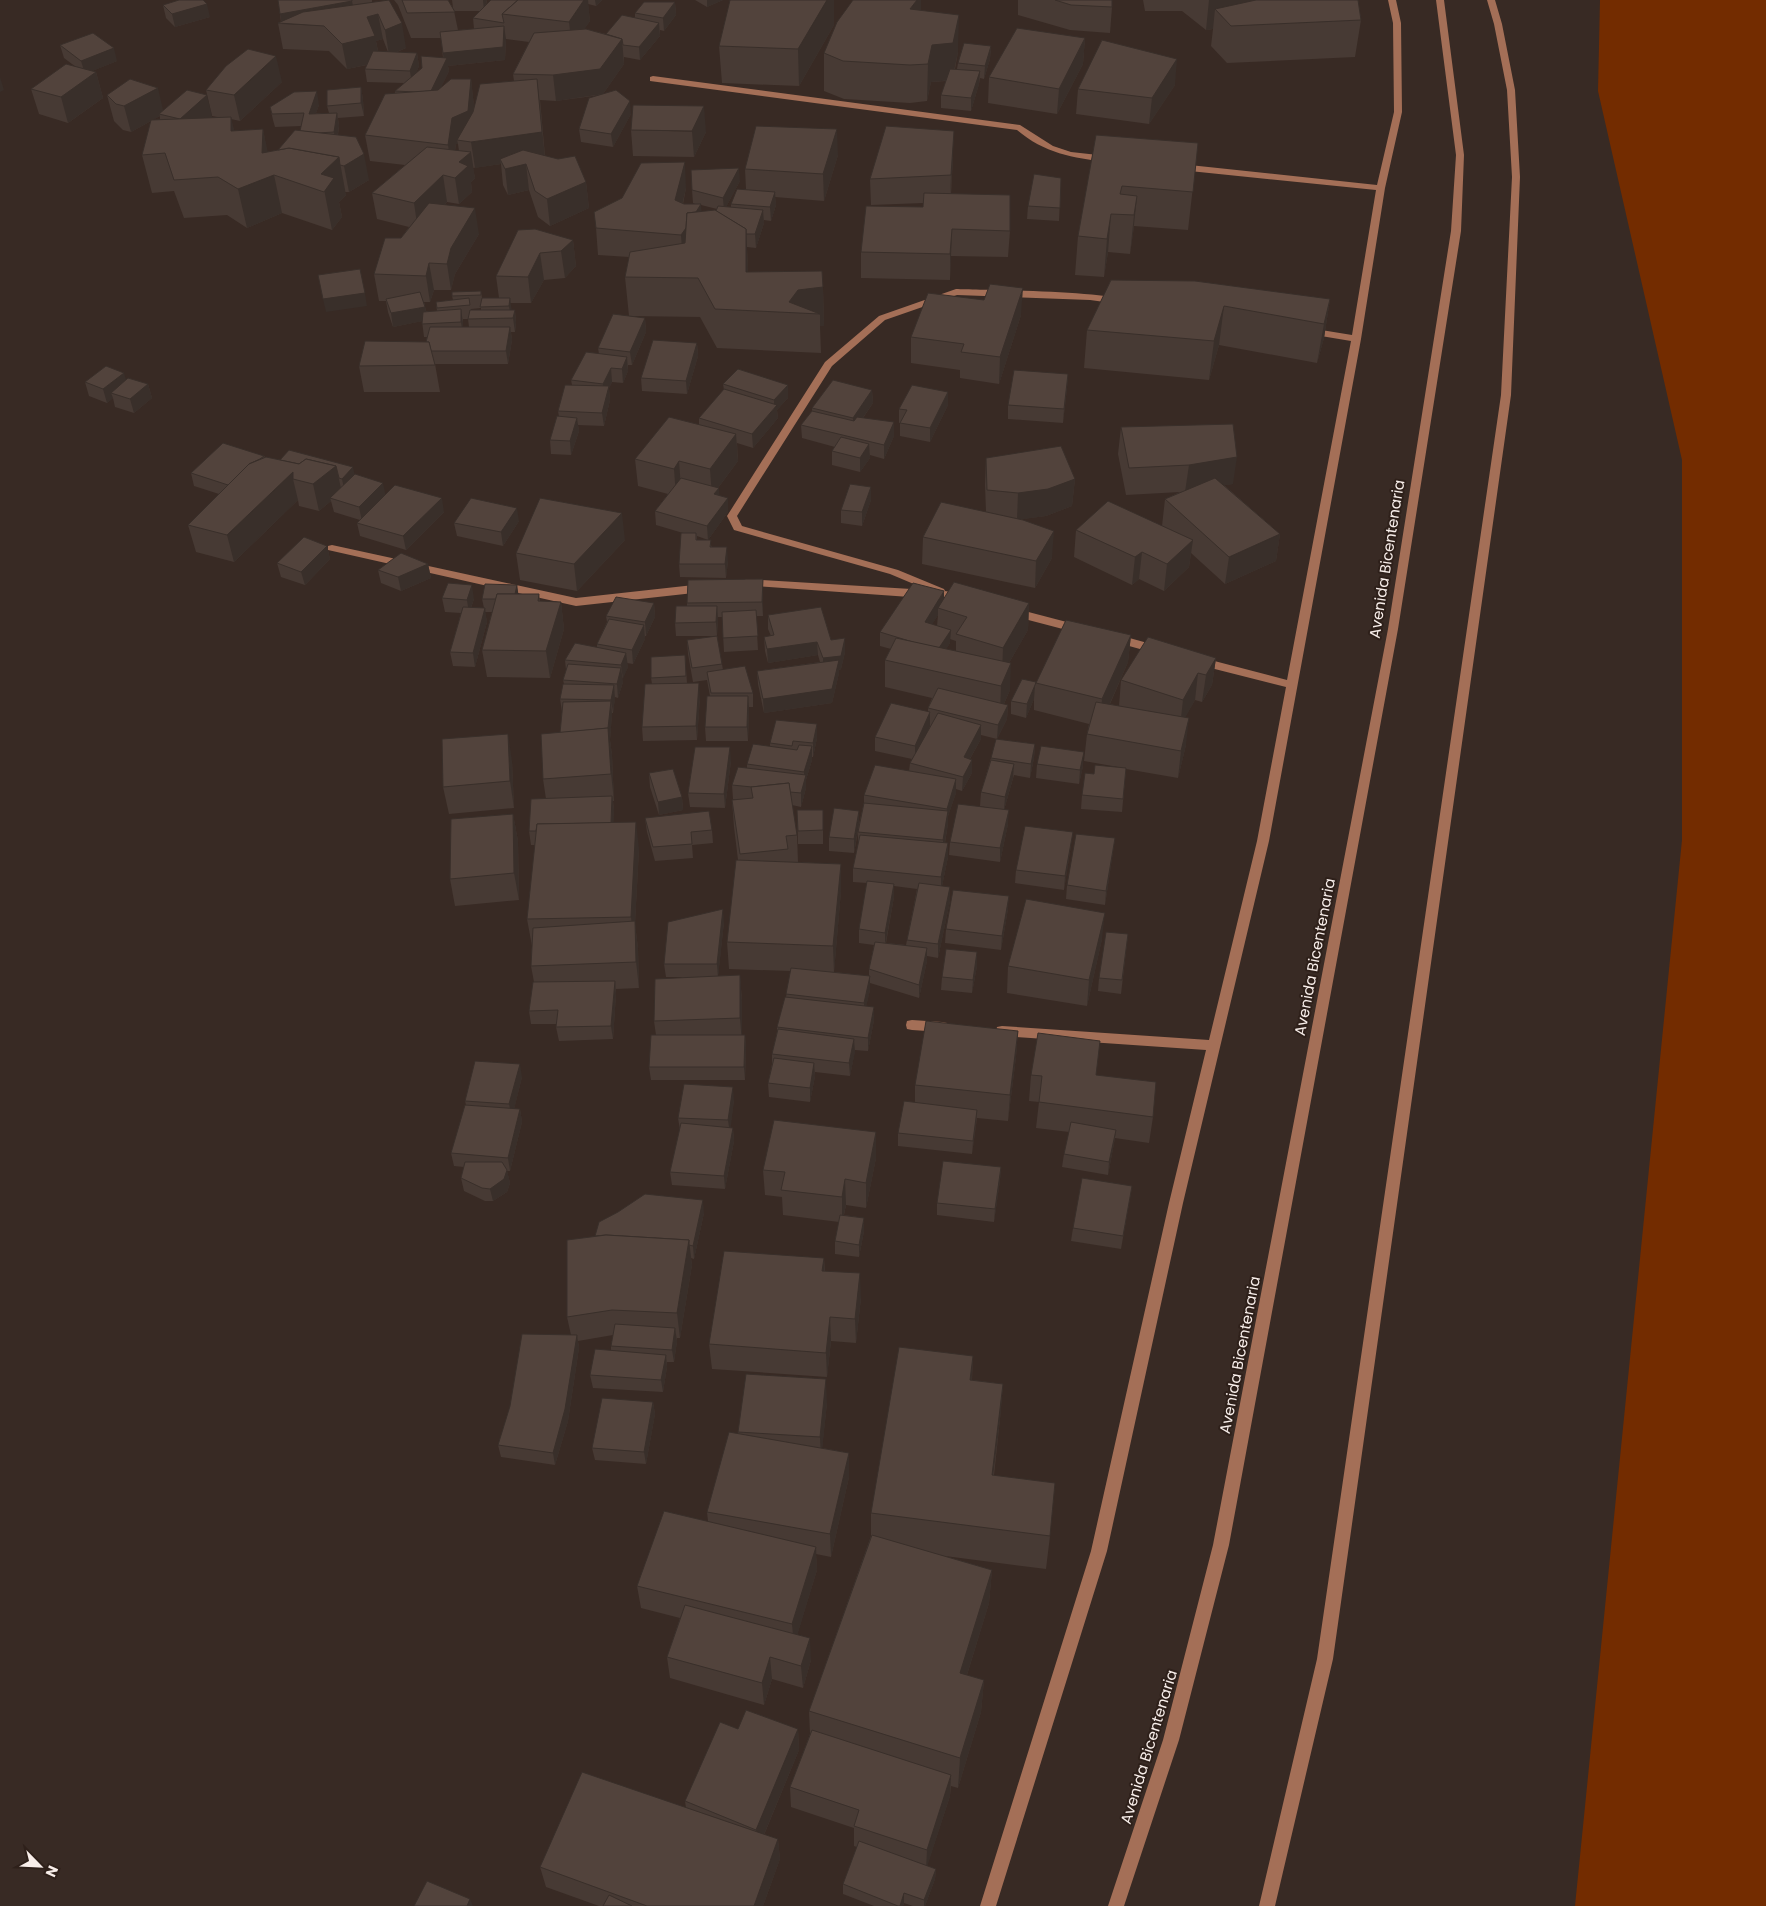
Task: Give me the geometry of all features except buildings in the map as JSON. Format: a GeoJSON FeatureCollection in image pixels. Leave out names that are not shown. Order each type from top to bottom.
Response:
{"type":"FeatureCollection","features":[{"type":"Feature","properties":{"kind":"street"},"geometry":{"type":"LineString","coordinates":[[988,1906],[1099,1550],[1176,1203],[1263,841],[1356,339],[1381,188],[1398,112],[1397,23],[1392,0]]}},
{"type":"Feature","properties":{"kind":"street","name":"Avenida Bicentenaria"},"geometry":{"type":"LineString","coordinates":[[1116,1906],[1171,1740],[1221,1545],[1393,629],[1456,231],[1460,155],[1440,0]]}},
{"type":"Feature","properties":{"kind":"street"},"geometry":{"type":"LineString","coordinates":[[1267,1906],[1326,1659],[1506,395],[1516,177],[1511,90],[1498,24],[1491,0]]}},
{"type":"Feature","properties":{"kind":"street"},"geometry":{"type":"LineString","coordinates":[[654,79],[1020,128],[1036,144],[1069,155],[1118,160]]}},
{"type":"Feature","properties":{"kind":"street"},"geometry":{"type":"LineString","coordinates":[[1166,166],[1381,188]]}},
{"type":"Feature","properties":{"kind":"street"},"geometry":{"type":"LineString","coordinates":[[968,600],[950,595],[894,572],[738,528],[732,516],[828,364],[882,318],[956,292],[1090,297],[1129,303]]}},
{"type":"Feature","properties":{"kind":"street"},"geometry":{"type":"LineString","coordinates":[[1297,329],[1356,339]]}},
{"type":"Feature","properties":{"kind":"street"},"geometry":{"type":"LineString","coordinates":[[332,548],[576,602],[711,587]]}},
{"type":"Feature","properties":{"kind":"street"},"geometry":{"type":"LineString","coordinates":[[731,585],[750,582],[950,595]]}},
{"type":"Feature","properties":{"kind":"street"},"geometry":{"type":"LineString","coordinates":[[1006,610],[1168,652]]}},
{"type":"Feature","properties":{"kind":"street"},"geometry":{"type":"LineString","coordinates":[[1187,657],[1291,685]]}},
{"type":"Feature","properties":{"kind":"street"},"geometry":{"type":"LineString","coordinates":[[912,1025],[951,1027]]}},
{"type":"Feature","properties":{"kind":"street"},"geometry":{"type":"LineString","coordinates":[[990,1030],[1214,1045]]}},
{"type":"Feature","properties":{"kind":"shaded area"},"geometry":{"type":"Polygon","coordinates":[[[1600,0],[1766,0],[1766,1906],[1575,1906],[1682,840],[1682,460],[1598,91],[1600,0]]]}}]}
